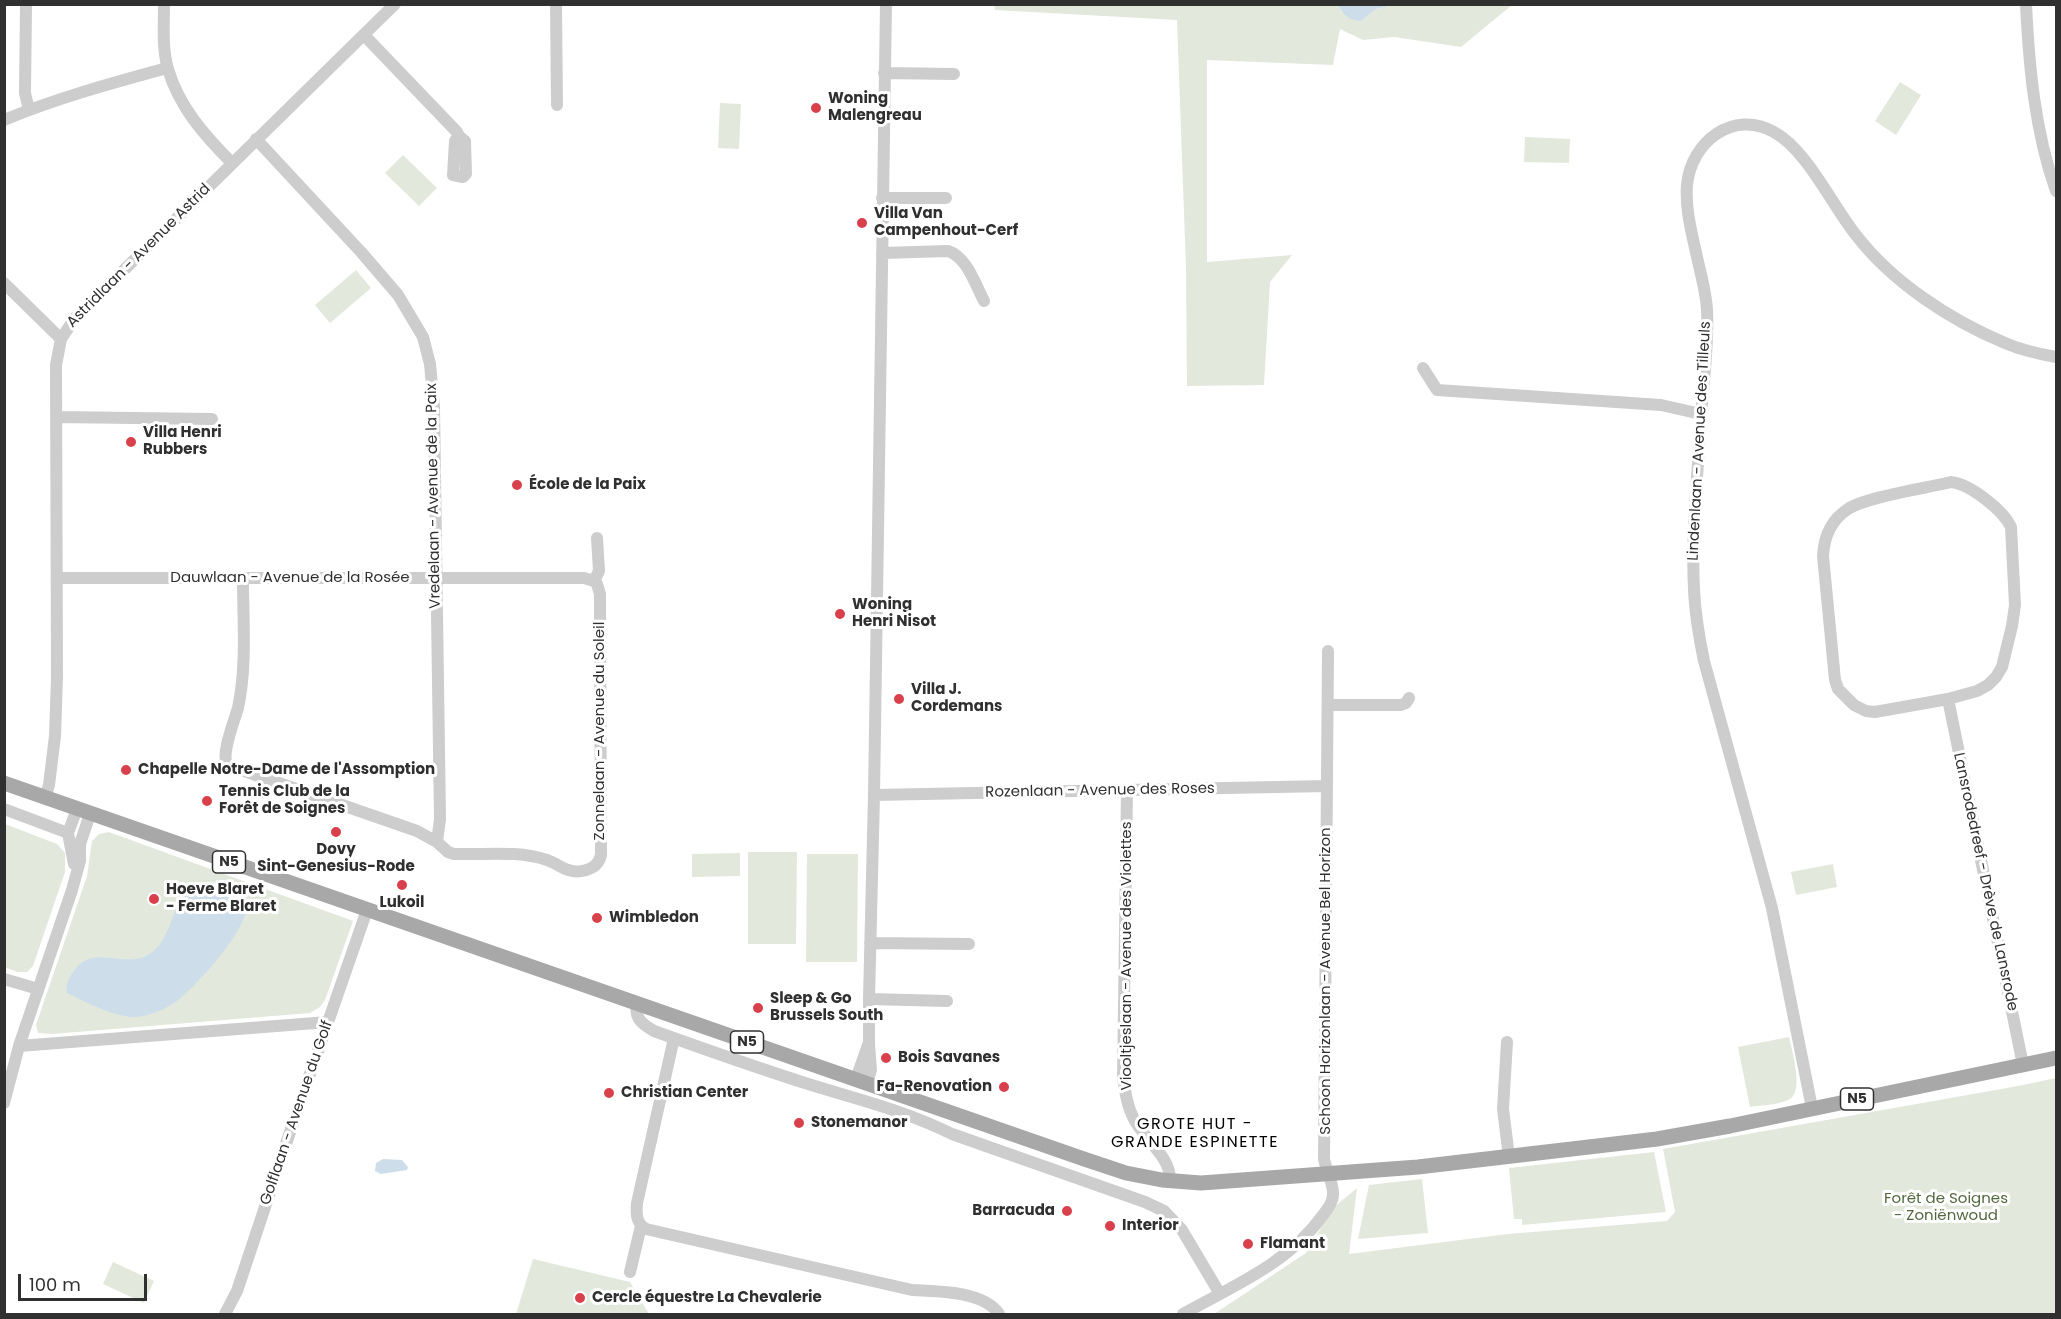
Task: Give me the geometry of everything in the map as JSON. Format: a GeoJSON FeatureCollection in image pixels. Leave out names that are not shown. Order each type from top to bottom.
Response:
{"type":"FeatureCollection","features":[{"type":"Feature","properties":{"kind":"main road","name":"N5"},"geometry":{"type":"LineString","coordinates":[[4,783],[1126,1173],[1170,1180],[1201,1183],[1328,1175],[1657,1139],[2056,1058]]}},
{"type":"Feature","properties":{"kind":"street"},"geometry":{"type":"LineString","coordinates":[[26,4],[25,93],[29,110]]}},
{"type":"Feature","properties":{"kind":"street"},"geometry":{"type":"LineString","coordinates":[[164,4],[167,68],[186,108],[201,132],[232,163]]}},
{"type":"Feature","properties":{"kind":"street","name":"Astridlaan - Avenue Astrid"},"geometry":{"type":"LineString","coordinates":[[45,798],[49,785],[55,736],[56,365],[61,339],[75,318],[395,4]]}},
{"type":"Feature","properties":{"kind":"street"},"geometry":{"type":"LineString","coordinates":[[556,4],[556,105]]}},
{"type":"Feature","properties":{"kind":"street"},"geometry":{"type":"LineString","coordinates":[[861,1081],[869,1044],[886,4]]}},
{"type":"Feature","properties":{"kind":"street"},"geometry":{"type":"LineString","coordinates":[[2026,4],[2033,91],[2042,139],[2056,190]]}},
{"type":"Feature","properties":{"kind":"street"},"geometry":{"type":"LineString","coordinates":[[364,35],[453,126],[459,136]]}},
{"type":"Feature","properties":{"kind":"street"},"geometry":{"type":"LineString","coordinates":[[4,120],[102,86],[167,68]]}},
{"type":"Feature","properties":{"kind":"street"},"geometry":{"type":"LineString","coordinates":[[884,72],[954,74]]}},
{"type":"Feature","properties":{"kind":"street","name":"Lindenlaan - Avenue des Tilleuls"},"geometry":{"type":"LineString","coordinates":[[1812,1108],[1772,908],[1704,661],[1697,624],[1693,563],[1708,334],[1707,307],[1686,201],[1687,182],[1699,150],[1723,130],[1734,125],[1747,123],[1761,125],[1785,139],[1796,150],[1857,236],[1895,275],[1937,307],[1970,327],[2005,344],[2056,357]]}},
{"type":"Feature","properties":{"kind":"street","name":"Vredelaan - Avenue de la Paix"},"geometry":{"type":"LineString","coordinates":[[256,140],[398,295],[423,337],[430,364],[434,408],[437,577],[440,819],[437,842]]}},
{"type":"Feature","properties":{"kind":"street"},"geometry":{"type":"LineString","coordinates":[[882,198],[946,198]]}},
{"type":"Feature","properties":{"kind":"street"},"geometry":{"type":"LineString","coordinates":[[882,253],[948,251],[957,254],[964,262],[984,301]]}},
{"type":"Feature","properties":{"kind":"street"},"geometry":{"type":"LineString","coordinates":[[4,283],[61,339]]}},
{"type":"Feature","properties":{"kind":"street"},"geometry":{"type":"LineString","coordinates":[[1424,368],[1437,390],[1661,405],[1701,414]]}},
{"type":"Feature","properties":{"kind":"street"},"geometry":{"type":"LineString","coordinates":[[57,417],[212,418]]}},
{"type":"Feature","properties":{"kind":"street"},"geometry":{"type":"LineString","coordinates":[[1951,482],[1967,487],[2006,518],[2011,527],[2015,605],[2013,626],[2002,667],[1996,677],[1977,691],[1947,699],[1875,712],[1866,711],[1845,698],[1835,680],[1823,556],[1825,537],[1830,527],[1849,508],[1951,482]]}},
{"type":"Feature","properties":{"kind":"street","name":"Zonnelaan - Avenue du Soleil"},"geometry":{"type":"LineString","coordinates":[[437,842],[448,852],[454,854],[530,856],[548,860],[571,871],[580,872],[594,867],[600,861],[600,594],[594,581],[598,571],[597,538]]}},
{"type":"Feature","properties":{"kind":"street","name":"Dauwlaan - Avenue de la Rosée"},"geometry":{"type":"LineString","coordinates":[[57,578],[437,577],[584,578],[594,581]]}},
{"type":"Feature","properties":{"kind":"street"},"geometry":{"type":"LineString","coordinates":[[243,579],[243,675],[233,727],[224,755],[227,765],[417,831],[437,842]]}},
{"type":"Feature","properties":{"kind":"street","name":"Schoon Horizonlaan - Avenue Bel Horizon"},"geometry":{"type":"LineString","coordinates":[[1183,1314],[1275,1262],[1296,1247],[1309,1234],[1330,1205],[1333,1196],[1324,1159],[1328,651]]}},
{"type":"Feature","properties":{"kind":"street"},"geometry":{"type":"LineString","coordinates":[[1329,705],[1401,705],[1409,698]]}},
{"type":"Feature","properties":{"kind":"street","name":"Lansrodedreef - Drève de Lansrode"},"geometry":{"type":"LineString","coordinates":[[1947,699],[2023,1065]]}},
{"type":"Feature","properties":{"kind":"street","name":"Rozenlaan - Avenue des Roses"},"geometry":{"type":"LineString","coordinates":[[874,795],[1327,786]]}},
{"type":"Feature","properties":{"kind":"street","name":"Viooltjeslaan - Avenue des Violettes"},"geometry":{"type":"LineString","coordinates":[[1127,790],[1123,1077],[1128,1105],[1134,1119],[1169,1167],[1170,1180]]}},
{"type":"Feature","properties":{"kind":"street"},"geometry":{"type":"LineString","coordinates":[[4,809],[68,832]]}},
{"type":"Feature","properties":{"kind":"street"},"geometry":{"type":"LineString","coordinates":[[77,871],[68,832],[83,811]]}},
{"type":"Feature","properties":{"kind":"street"},"geometry":{"type":"LineString","coordinates":[[4,1103],[19,1046],[80,861],[83,811]]}},
{"type":"Feature","properties":{"kind":"street","name":"Golflaan - Avenue du Golf"},"geometry":{"type":"LineString","coordinates":[[225,1314],[237,1291],[367,910]]}},
{"type":"Feature","properties":{"kind":"street"},"geometry":{"type":"LineString","coordinates":[[870,943],[969,944]]}},
{"type":"Feature","properties":{"kind":"street"},"geometry":{"type":"LineString","coordinates":[[4,979],[38,989]]}},
{"type":"Feature","properties":{"kind":"street"},"geometry":{"type":"LineString","coordinates":[[869,999],[947,1000]]}},
{"type":"Feature","properties":{"kind":"street"},"geometry":{"type":"LineString","coordinates":[[637,1004],[635,1012],[643,1024],[654,1031],[807,1083],[870,1101],[952,1134],[1164,1211],[1182,1230],[1220,1294]]}},
{"type":"Feature","properties":{"kind":"street"},"geometry":{"type":"LineString","coordinates":[[19,1046],[328,1022]]}},
{"type":"Feature","properties":{"kind":"street"},"geometry":{"type":"LineString","coordinates":[[674,1038],[637,1203],[636,1217],[641,1226],[912,1290],[944,1291],[984,1301],[999,1314]]}},
{"type":"Feature","properties":{"kind":"street"},"geometry":{"type":"LineString","coordinates":[[1507,1042],[1503,1109],[1509,1157]]}},
{"type":"Feature","properties":{"kind":"street"},"geometry":{"type":"LineString","coordinates":[[630,1272],[641,1226]]}},
{"type":"Feature","properties":{"kind":"green space"},"geometry":{"type":"Polygon","coordinates":[[[1338,4],[1342,12],[1361,21],[1376,9],[1393,5],[1512,5],[1461,47],[1394,37],[1363,40],[1340,29],[1333,65],[1207,60],[1207,262],[1292,255],[1270,282],[1264,385],[1187,386],[1186,268],[1177,20],[995,10],[994,5],[1338,4]]]}},
{"type":"Feature","properties":{"kind":"green space"},"geometry":{"type":"Polygon","coordinates":[[[1900,82],[1921,95],[1896,135],[1875,121],[1900,82]]]}},
{"type":"Feature","properties":{"kind":"green space"},"geometry":{"type":"Polygon","coordinates":[[[720,103],[741,104],[739,149],[718,148],[720,103]]]}},
{"type":"Feature","properties":{"kind":"green space"},"geometry":{"type":"Polygon","coordinates":[[[1525,137],[1570,139],[1569,163],[1524,162],[1525,137]]]}},
{"type":"Feature","properties":{"kind":"green space"},"geometry":{"type":"Polygon","coordinates":[[[403,155],[437,188],[419,206],[385,173],[403,155]]]}},
{"type":"Feature","properties":{"kind":"green space"},"geometry":{"type":"Polygon","coordinates":[[[356,270],[371,288],[330,323],[315,305],[356,270]]]}},
{"type":"Feature","properties":{"kind":"green space"},"geometry":{"type":"Polygon","coordinates":[[[5,824],[57,844],[65,853],[65,872],[33,966],[27,972],[17,972],[5,967],[5,824]]]}},
{"type":"Feature","properties":{"kind":"green space"},"geometry":{"type":"Polygon","coordinates":[[[109,832],[353,921],[325,1000],[320,1007],[310,1013],[52,1034],[38,1033],[36,1025],[87,876],[92,841],[99,834],[109,832]]]}},
{"type":"Feature","properties":{"kind":"green space"},"geometry":{"type":"Polygon","coordinates":[[[748,852],[797,852],[796,944],[748,944],[748,852]]]}},
{"type":"Feature","properties":{"kind":"green space"},"geometry":{"type":"Polygon","coordinates":[[[740,853],[740,876],[692,877],[692,854],[740,853]]]}},
{"type":"Feature","properties":{"kind":"green space"},"geometry":{"type":"Polygon","coordinates":[[[807,854],[858,854],[857,962],[806,962],[807,854]]]}},
{"type":"Feature","properties":{"kind":"green space"},"geometry":{"type":"Polygon","coordinates":[[[1833,864],[1837,887],[1796,895],[1791,872],[1833,864]]]}},
{"type":"Feature","properties":{"kind":"green space"},"geometry":{"type":"Polygon","coordinates":[[[1789,1037],[1797,1081],[1793,1096],[1779,1103],[1750,1107],[1738,1047],[1789,1037]]]}},
{"type":"Feature","properties":{"kind":"green space","name":"Forêt de Soignes - Zoniënwoud"},"geometry":{"type":"Polygon","coordinates":[[[2056,1078],[2056,1314],[1214,1314],[1306,1253],[1333,1208],[1357,1188],[1349,1254],[1508,1234],[1667,1221],[1675,1212],[1663,1149],[2056,1078]]]}},
{"type":"Feature","properties":{"kind":"green space"},"geometry":{"type":"Polygon","coordinates":[[[1654,1152],[1666,1212],[1522,1225],[1522,1219],[1514,1219],[1509,1168],[1654,1152]]]}},
{"type":"Feature","properties":{"kind":"green space"},"geometry":{"type":"Polygon","coordinates":[[[1422,1179],[1428,1233],[1358,1239],[1369,1185],[1422,1179]]]}},
{"type":"Feature","properties":{"kind":"green space","name":"Cercle équestre La Chevalerie"},"geometry":{"type":"Polygon","coordinates":[[[533,1259],[630,1282],[649,1314],[516,1314],[533,1259]]]}},
{"type":"Feature","properties":{"kind":"green space"},"geometry":{"type":"Polygon","coordinates":[[[113,1262],[154,1281],[144,1303],[103,1284],[113,1262]]]}},
{"type":"Feature","properties":{"kind":"water"},"geometry":{"type":"Polygon","coordinates":[[[1338,5],[1393,5],[1376,9],[1361,21],[1347,17],[1338,5]]]}},
{"type":"Feature","properties":{"kind":"water"},"geometry":{"type":"Polygon","coordinates":[[[202,889],[233,896],[246,908],[244,918],[221,955],[177,1001],[154,1013],[128,1017],[101,1009],[67,993],[67,984],[73,972],[81,963],[89,959],[98,957],[136,959],[155,950],[166,934],[183,898],[191,892],[202,889]]]}},
{"type":"Feature","properties":{"kind":"water"},"geometry":{"type":"Polygon","coordinates":[[[383,1159],[402,1160],[408,1167],[407,1170],[381,1174],[375,1171],[376,1163],[383,1159]]]}},
{"type":"Feature","properties":{"kind":"place","name":"Woning Malengreau"},"geometry":{"type":"Point","coordinates":[816,108]}},
{"type":"Feature","properties":{"kind":"place","name":"Villa Van Campenhout-Cerf"},"geometry":{"type":"Point","coordinates":[862,223]}},
{"type":"Feature","properties":{"kind":"place","name":"Villa Henri Rubbers"},"geometry":{"type":"Point","coordinates":[131,442]}},
{"type":"Feature","properties":{"kind":"place","name":"École de la Paix"},"geometry":{"type":"Point","coordinates":[517,485]}},
{"type":"Feature","properties":{"kind":"place","name":"Woning Henri Nisot"},"geometry":{"type":"Point","coordinates":[840,614]}},
{"type":"Feature","properties":{"kind":"place","name":"Villa J. Cordemans"},"geometry":{"type":"Point","coordinates":[899,699]}},
{"type":"Feature","properties":{"kind":"place","name":"Chapelle Notre-Dame de l'Assomption"},"geometry":{"type":"Point","coordinates":[126,770]}},
{"type":"Feature","properties":{"kind":"place","name":"Tennis Club de la Forêt de Soignes"},"geometry":{"type":"Point","coordinates":[207,801]}},
{"type":"Feature","properties":{"kind":"place","name":"Dovy Sint-Genesius-Rode"},"geometry":{"type":"Point","coordinates":[336,832]}},
{"type":"Feature","properties":{"kind":"place","name":"Lukoil"},"geometry":{"type":"Point","coordinates":[402,885]}},
{"type":"Feature","properties":{"kind":"place","name":"Hoeve Blaret - Ferme Blaret"},"geometry":{"type":"Point","coordinates":[154,899]}},
{"type":"Feature","properties":{"kind":"place","name":"Wimbledon"},"geometry":{"type":"Point","coordinates":[597,918]}},
{"type":"Feature","properties":{"kind":"place","name":"Sleep & Go Brussels South"},"geometry":{"type":"Point","coordinates":[758,1008]}},
{"type":"Feature","properties":{"kind":"place","name":"Bois Savanes"},"geometry":{"type":"Point","coordinates":[886,1058]}},
{"type":"Feature","properties":{"kind":"place","name":"Fa-Renovation"},"geometry":{"type":"Point","coordinates":[1004,1087]}},
{"type":"Feature","properties":{"kind":"place","name":"Christian Center"},"geometry":{"type":"Point","coordinates":[609,1093]}},
{"type":"Feature","properties":{"kind":"place","name":"Stonemanor"},"geometry":{"type":"Point","coordinates":[799,1123]}},
{"type":"Feature","properties":{"kind":"place","name":"Barracuda"},"geometry":{"type":"Point","coordinates":[1067,1211]}},
{"type":"Feature","properties":{"kind":"place","name":"Interior"},"geometry":{"type":"Point","coordinates":[1110,1226]}},
{"type":"Feature","properties":{"kind":"place","name":"Flamant"},"geometry":{"type":"Point","coordinates":[1248,1244]}},
{"type":"Feature","properties":{"kind":"place","name":"Cercle équestre La Chevalerie"},"geometry":{"type":"Point","coordinates":[580,1298]}},
{"type":"Feature","properties":{"kind":"district","name":"GROTE HUT - GRANDE ESPINETTE"},"geometry":{"type":"Point","coordinates":[1195,1134]}}]}
